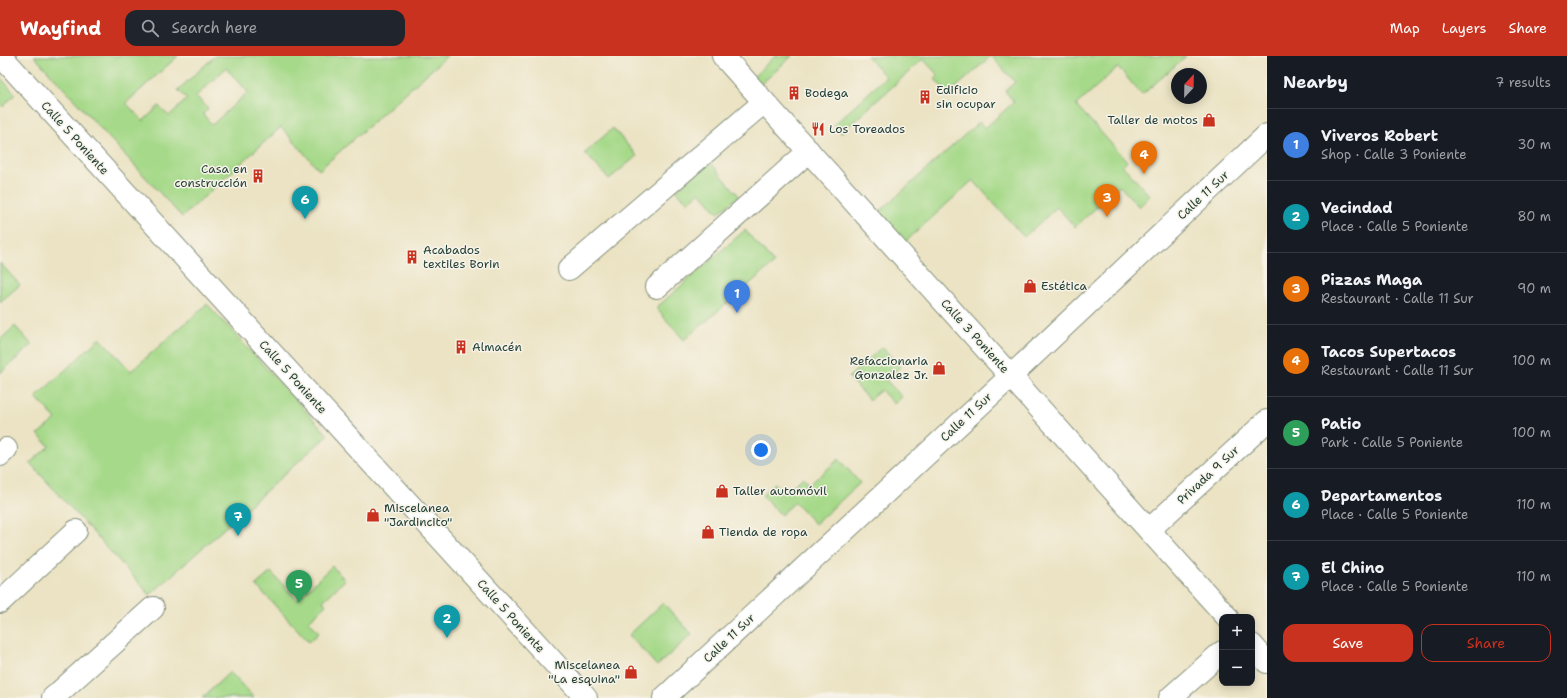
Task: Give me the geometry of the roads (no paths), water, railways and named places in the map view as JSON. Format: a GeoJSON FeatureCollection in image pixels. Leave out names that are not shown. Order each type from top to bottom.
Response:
{"type":"FeatureCollection","features":[{"type":"Feature","properties":{"kind":"street","name":"Calle 5 Poniente"},"geometry":{"type":"LineString","coordinates":[[0,56],[586,698]]}},
{"type":"Feature","properties":{"kind":"street","name":"Calle 3 Poniente"},"geometry":{"type":"LineString","coordinates":[[723,56],[1225,614]]}},
{"type":"Feature","properties":{"kind":"street"},"geometry":{"type":"LineString","coordinates":[[569,269],[764,102]]}},
{"type":"Feature","properties":{"kind":"street","name":"Calle 11 Sur"},"geometry":{"type":"LineString","coordinates":[[664,698],[1267,135]]}},
{"type":"Feature","properties":{"kind":"street"},"geometry":{"type":"LineString","coordinates":[[657,287],[809,151]]}},
{"type":"Feature","properties":{"kind":"street","name":"Privada 9 Sur"},"geometry":{"type":"LineString","coordinates":[[1150,529],[1267,421]]}},
{"type":"Feature","properties":{"kind":"street"},"geometry":{"type":"LineString","coordinates":[[0,602],[76,531]]}},
{"type":"Feature","properties":{"kind":"street"},"geometry":{"type":"LineString","coordinates":[[53,698],[153,608]]}},
{"type":"Feature","properties":{"kind":"street"},"geometry":{"type":"LineString","coordinates":[[1255,648],[1267,662]]}},
{"type":"Feature","properties":{"kind":"street"},"geometry":{"type":"LineString","coordinates":[[1170,698],[1219,655]]}},
{"type":"Feature","properties":{"kind":"place","name":"Bodega"},"geometry":{"type":"Point","coordinates":[794,93]}},
{"type":"Feature","properties":{"kind":"place","name":"Edificio sin ocupar"},"geometry":{"type":"Point","coordinates":[925,97]}},
{"type":"Feature","properties":{"kind":"place","name":"Taller de motos"},"geometry":{"type":"Point","coordinates":[1209,120]}},
{"type":"Feature","properties":{"kind":"place","name":"Los Toreados"},"geometry":{"type":"Point","coordinates":[818,129]}},
{"type":"Feature","properties":{"kind":"place","name":"Tacos Supertacos"},"geometry":{"type":"Point","coordinates":[1144,174]}},
{"type":"Feature","properties":{"kind":"place","name":"Casa en construcción"},"geometry":{"type":"Point","coordinates":[258,176]}},
{"type":"Feature","properties":{"kind":"place","name":"Pizzas Maga"},"geometry":{"type":"Point","coordinates":[1107,217]}},
{"type":"Feature","properties":{"kind":"place","name":"Departamentos"},"geometry":{"type":"Point","coordinates":[305,219]}},
{"type":"Feature","properties":{"kind":"place","name":"Acabados textiles Borin"},"geometry":{"type":"Point","coordinates":[412,257]}},
{"type":"Feature","properties":{"kind":"place","name":"Estética"},"geometry":{"type":"Point","coordinates":[1030,286]}},
{"type":"Feature","properties":{"kind":"place","name":"Viveros Robert"},"geometry":{"type":"Point","coordinates":[737,313]}},
{"type":"Feature","properties":{"kind":"place","name":"Almacén"},"geometry":{"type":"Point","coordinates":[461,347]}},
{"type":"Feature","properties":{"kind":"place","name":"Refaccionaria Gonzalez Jr."},"geometry":{"type":"Point","coordinates":[939,368]}},
{"type":"Feature","properties":{"kind":"place","name":"Taller automóvil"},"geometry":{"type":"Point","coordinates":[722,491]}},
{"type":"Feature","properties":{"kind":"place","name":"Miscelanea \"Jardincito\""},"geometry":{"type":"Point","coordinates":[373,515]}},
{"type":"Feature","properties":{"kind":"place","name":"Tienda de ropa"},"geometry":{"type":"Point","coordinates":[708,532]}},
{"type":"Feature","properties":{"kind":"place","name":"El Chino"},"geometry":{"type":"Point","coordinates":[238,536]}},
{"type":"Feature","properties":{"kind":"place","name":"Patio"},"geometry":{"type":"Point","coordinates":[299,603]}},
{"type":"Feature","properties":{"kind":"place","name":"Vecindad"},"geometry":{"type":"Point","coordinates":[447,638]}},
{"type":"Feature","properties":{"kind":"place","name":"Miscelanea \"La esquina\""},"geometry":{"type":"Point","coordinates":[631,672]}}]}
